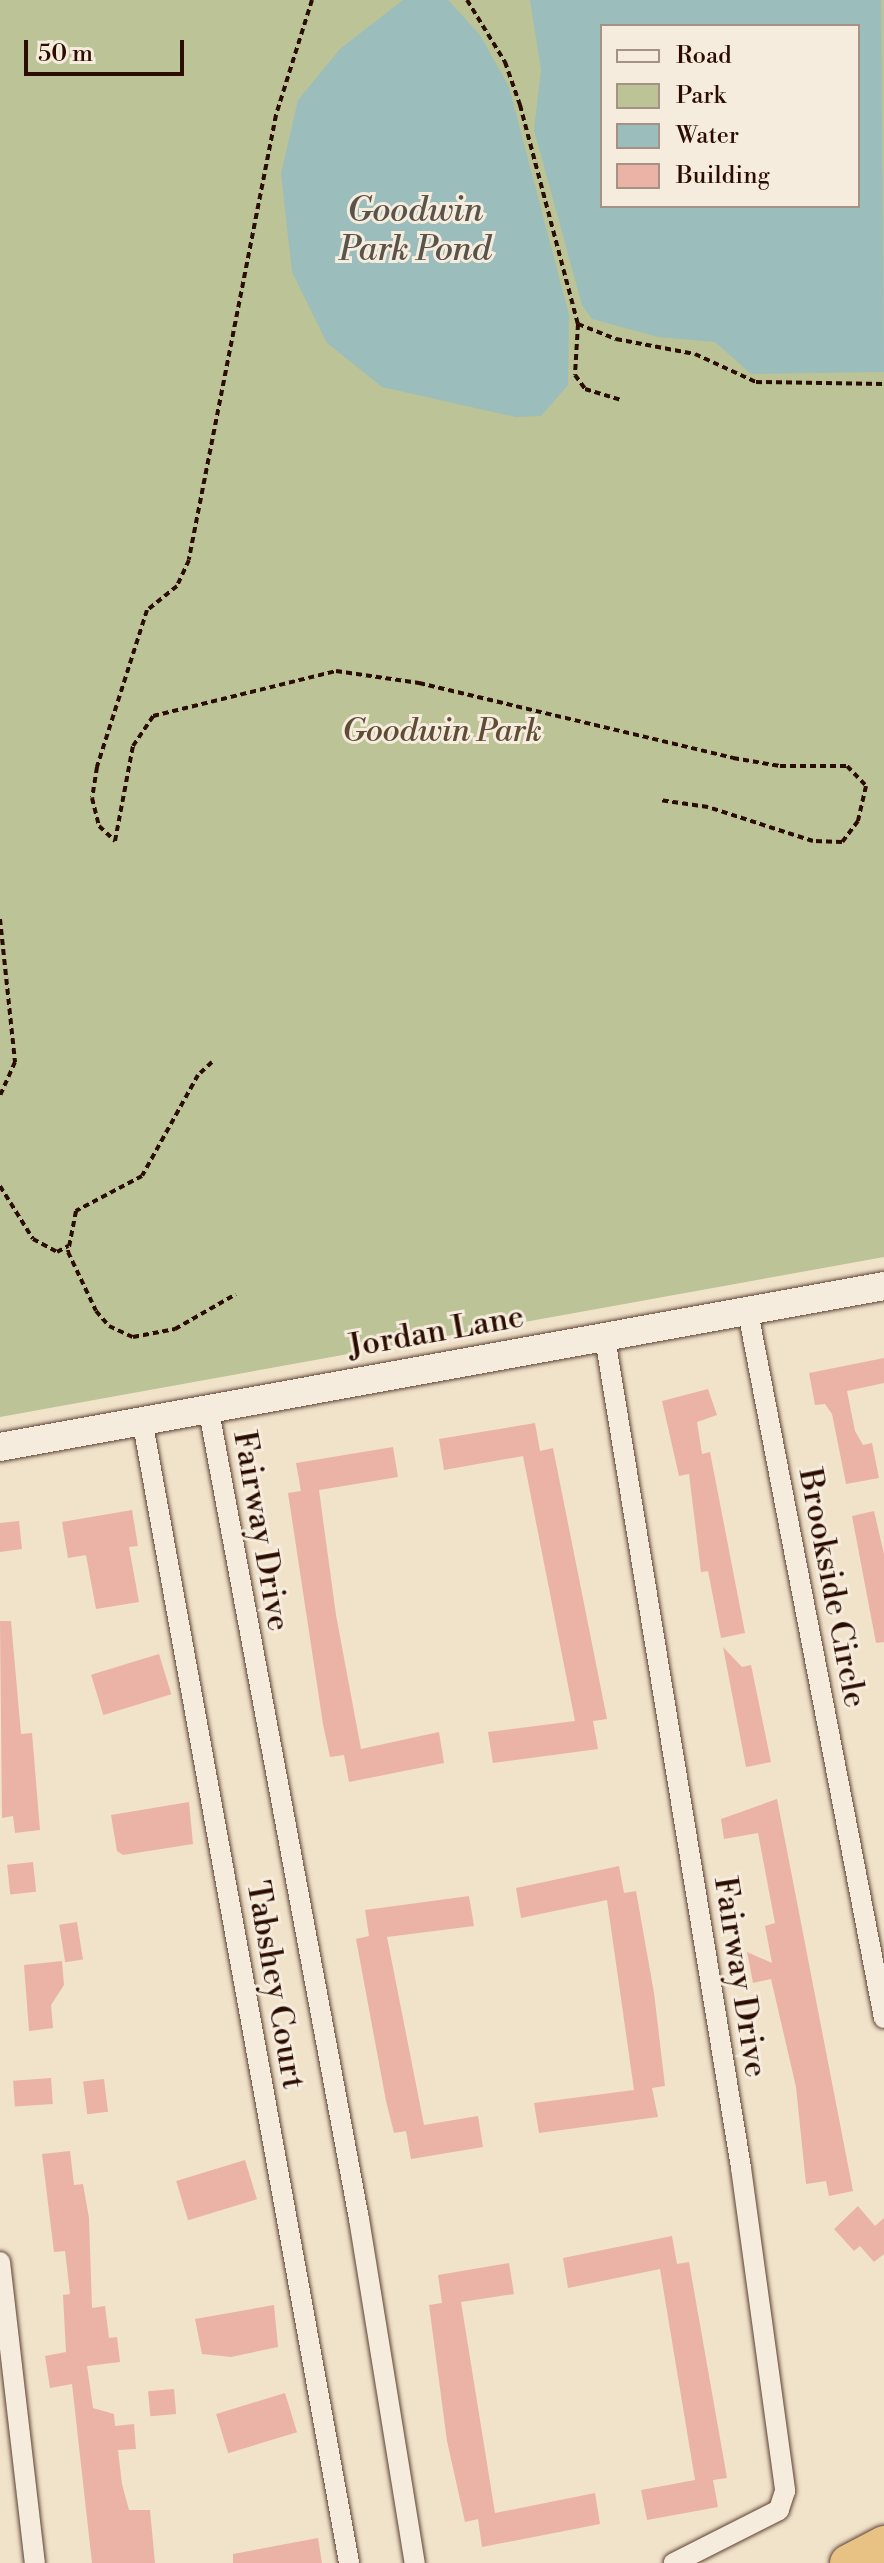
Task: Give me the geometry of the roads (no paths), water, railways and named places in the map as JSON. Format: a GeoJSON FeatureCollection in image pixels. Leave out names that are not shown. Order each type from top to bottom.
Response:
{"type":"FeatureCollection","features":[{"type":"Feature","properties":{"kind":"highway"},"geometry":{"type":"LineString","coordinates":[[848,2563],[884,2544]]}},
{"type":"Feature","properties":{"kind":"main road","name":"Jordan Lane"},"geometry":{"type":"LineString","coordinates":[[0,1447],[208,1406],[605,1338],[884,1286]]}},
{"type":"Feature","properties":{"kind":"street","name":"Brookside Circle"},"geometry":{"type":"LineString","coordinates":[[748,1312],[884,2018]]}},
{"type":"Feature","properties":{"kind":"street","name":"Fairway Drive"},"geometry":{"type":"LineString","coordinates":[[605,1338],[741,2168],[785,2491],[779,2510],[674,2563]]}},
{"type":"Feature","properties":{"kind":"street","name":"Fairway Drive"},"geometry":{"type":"LineString","coordinates":[[208,1406],[359,2219],[415,2563]]}},
{"type":"Feature","properties":{"kind":"street","name":"Tabshey Court"},"geometry":{"type":"LineString","coordinates":[[142,1419],[349,2563]]}},
{"type":"Feature","properties":{"kind":"street"},"geometry":{"type":"LineString","coordinates":[[0,2262],[35,2563]]}},
{"type":"Feature","properties":{"kind":"water","name":"Goodwin Park Pond"},"geometry":{"type":"Polygon","coordinates":[[[403,0],[448,0],[480,35],[509,87],[569,315],[568,385],[541,416],[516,417],[382,387],[327,343],[292,272],[281,174],[298,100],[340,49],[403,0]]]}},
{"type":"Feature","properties":{"kind":"water","name":"Goodwin Park Pond"},"geometry":{"type":"Polygon","coordinates":[[[530,0],[881,0],[884,372],[751,374],[715,342],[658,337],[592,319],[582,305],[534,130],[541,70],[530,0]]]}},
{"type":"Feature","properties":{"kind":"park label","name":"Goodwin Park"},"geometry":{"type":"Point","coordinates":[442,731]}}]}
